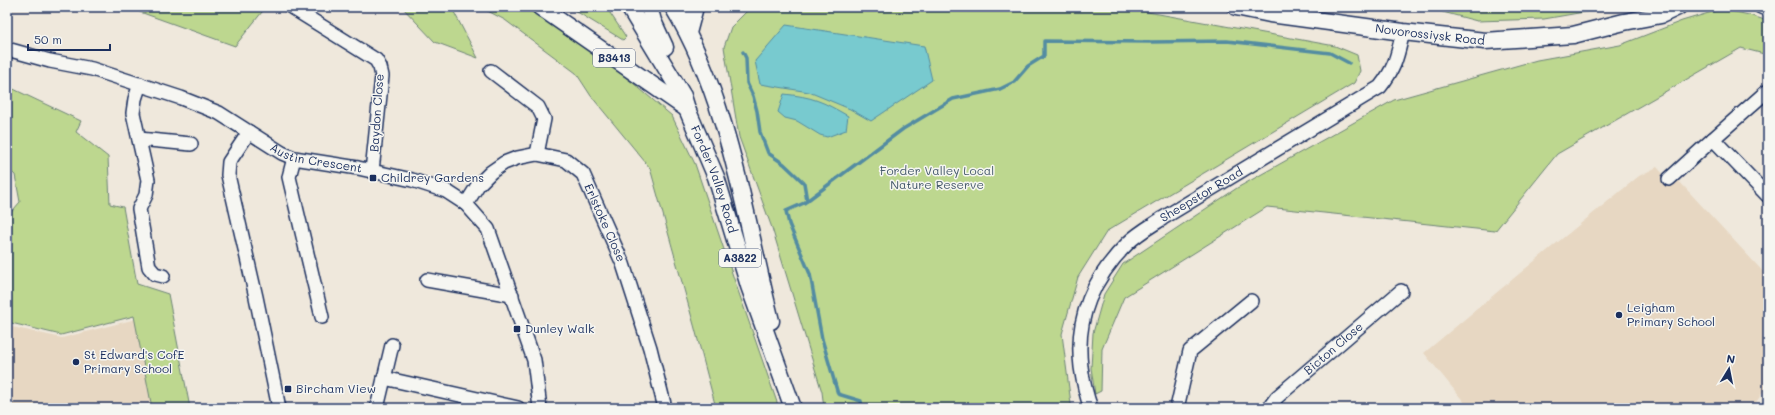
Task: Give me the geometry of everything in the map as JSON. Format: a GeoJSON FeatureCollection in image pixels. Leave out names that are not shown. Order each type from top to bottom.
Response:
{"type":"FeatureCollection","features":[{"type":"Feature","properties":{"kind":"main road","name":"B3413"},"geometry":{"type":"LineString","coordinates":[[540,7],[685,102]]}},
{"type":"Feature","properties":{"kind":"main road","name":"Forder Valley Road"},"geometry":{"type":"LineString","coordinates":[[629,7],[685,102],[716,177],[749,286],[793,408]]}},
{"type":"Feature","properties":{"kind":"main road"},"geometry":{"type":"LineString","coordinates":[[649,7],[653,21],[681,79],[684,88],[685,102]]}},
{"type":"Feature","properties":{"kind":"main road","name":"Forder Valley Road"},"geometry":{"type":"LineString","coordinates":[[672,7],[688,33],[701,60],[718,108],[738,183],[755,260],[793,408]]}},
{"type":"Feature","properties":{"kind":"main road"},"geometry":{"type":"LineString","coordinates":[[688,33],[695,7]]}},
{"type":"Feature","properties":{"kind":"main road","name":"Novorossiysk Road"},"geometry":{"type":"LineString","coordinates":[[1236,7],[1270,14],[1403,32],[1455,38],[1493,40],[1573,35],[1624,22],[1661,15],[1678,7]]}},
{"type":"Feature","properties":{"kind":"main road","name":"Novorossiysk Road"},"geometry":{"type":"LineString","coordinates":[[1624,22],[1648,7]]}},
{"type":"Feature","properties":{"kind":"street","name":"Baydon Close"},"geometry":{"type":"LineString","coordinates":[[291,7],[376,60],[380,66],[382,76],[372,171]]}},
{"type":"Feature","properties":{"kind":"street"},"geometry":{"type":"LineString","coordinates":[[1762,7],[1768,10]]}},
{"type":"Feature","properties":{"kind":"street","name":"Sheepstor Road"},"geometry":{"type":"LineString","coordinates":[[1091,408],[1084,382],[1080,352],[1082,321],[1093,290],[1103,273],[1118,254],[1129,242],[1163,218],[1380,87],[1396,63],[1403,32]]}},
{"type":"Feature","properties":{"kind":"street","name":"Austin Crescent"},"geometry":{"type":"LineString","coordinates":[[7,49],[43,59],[92,68],[181,98],[219,113],[282,153],[294,158],[372,171],[412,180],[446,191],[466,204],[488,230],[512,295],[534,360],[540,408]]}},
{"type":"Feature","properties":{"kind":"street"},"geometry":{"type":"LineString","coordinates":[[491,71],[538,107],[544,119],[537,154]]}},
{"type":"Feature","properties":{"kind":"street"},"geometry":{"type":"LineString","coordinates":[[140,84],[135,98],[133,113],[148,180],[146,195],[139,209],[149,267],[155,274],[163,276]]}},
{"type":"Feature","properties":{"kind":"street"},"geometry":{"type":"LineString","coordinates":[[1669,179],[1766,92]]}},
{"type":"Feature","properties":{"kind":"street"},"geometry":{"type":"LineString","coordinates":[[248,132],[228,162],[228,175],[256,297],[279,408]]}},
{"type":"Feature","properties":{"kind":"street"},"geometry":{"type":"LineString","coordinates":[[139,139],[190,144]]}},
{"type":"Feature","properties":{"kind":"street"},"geometry":{"type":"LineString","coordinates":[[1713,139],[1768,196]]}},
{"type":"Feature","properties":{"kind":"street","name":"Erlstoke Close"},"geometry":{"type":"LineString","coordinates":[[466,204],[478,186],[491,172],[504,163],[517,158],[537,154],[566,160],[583,174],[623,264],[650,348],[665,408]]}},
{"type":"Feature","properties":{"kind":"street"},"geometry":{"type":"LineString","coordinates":[[294,158],[289,177],[322,317]]}},
{"type":"Feature","properties":{"kind":"street"},"geometry":{"type":"LineString","coordinates":[[427,280],[512,295]]}},
{"type":"Feature","properties":{"kind":"street","name":"Bicton Close"},"geometry":{"type":"LineString","coordinates":[[1269,408],[1277,397],[1401,291]]}},
{"type":"Feature","properties":{"kind":"street"},"geometry":{"type":"LineString","coordinates":[[1178,408],[1190,351],[1251,300]]}},
{"type":"Feature","properties":{"kind":"street"},"geometry":{"type":"LineString","coordinates":[[378,408],[392,345]]}},
{"type":"Feature","properties":{"kind":"street"},"geometry":{"type":"LineString","coordinates":[[384,378],[518,408]]}},
{"type":"Feature","properties":{"kind":"shaded area","name":"Leigham Primary School"},"geometry":{"type":"Polygon","coordinates":[[[1657,167],[1673,185],[1677,179],[1768,277],[1768,385],[1752,408],[1469,408],[1424,353],[1639,176],[1657,167]]]}},
{"type":"Feature","properties":{"kind":"shaded area","name":"St Edward's CofE Primary School"},"geometry":{"type":"Polygon","coordinates":[[[136,319],[150,386],[152,408],[11,408],[7,397],[7,326],[62,338],[136,319]]]}},
{"type":"Feature","properties":{"kind":"green space"},"geometry":{"type":"Polygon","coordinates":[[[126,7],[266,7],[235,46],[126,7]]]}},
{"type":"Feature","properties":{"kind":"green space"},"geometry":{"type":"Polygon","coordinates":[[[402,7],[455,7],[454,12],[478,58],[435,42],[402,7]]]}},
{"type":"Feature","properties":{"kind":"green space"},"geometry":{"type":"Polygon","coordinates":[[[480,7],[532,7],[633,83],[672,116],[695,164],[779,408],[716,408],[650,168],[591,96],[576,73],[505,20],[480,7]]]}},
{"type":"Feature","properties":{"kind":"green space"},"geometry":{"type":"Polygon","coordinates":[[[569,7],[606,7],[626,37],[623,40],[569,7]]]}},
{"type":"Feature","properties":{"kind":"green space","name":"Forder Valley Local Nature Reserve"},"geometry":{"type":"Polygon","coordinates":[[[751,7],[1120,7],[1335,46],[1357,55],[1360,71],[1354,83],[1107,231],[1078,277],[1062,334],[1071,404],[1073,408],[824,408],[822,392],[772,228],[739,137],[724,47],[731,27],[751,7]]]}},
{"type":"Feature","properties":{"kind":"green space"},"geometry":{"type":"Polygon","coordinates":[[[1412,7],[1613,7],[1544,19],[1477,21],[1435,10],[1412,7]]]}},
{"type":"Feature","properties":{"kind":"green space"},"geometry":{"type":"Polygon","coordinates":[[[1722,9],[1768,21],[1768,55],[1741,48],[1557,154],[1495,231],[1267,207],[1124,297],[1102,349],[1101,391],[1095,394],[1091,368],[1093,333],[1104,294],[1123,264],[1237,188],[1394,100],[1537,60],[1620,45],[1682,21],[1722,9]]]}},
{"type":"Feature","properties":{"kind":"green space"},"geometry":{"type":"Polygon","coordinates":[[[7,86],[81,121],[76,132],[108,157],[110,204],[123,207],[137,284],[168,294],[190,408],[152,408],[134,316],[61,335],[7,322],[7,217],[20,202],[15,175],[7,168],[7,86]]]}},
{"type":"Feature","properties":{"kind":"water"},"geometry":{"type":"Polygon","coordinates":[[[786,25],[924,46],[932,80],[871,121],[850,109],[809,92],[760,84],[755,61],[786,25]]]}},
{"type":"Feature","properties":{"kind":"water"},"geometry":{"type":"Polygon","coordinates":[[[784,94],[817,100],[848,116],[846,130],[827,137],[820,135],[797,121],[785,118],[778,112],[784,94]]]}},
{"type":"Feature","properties":{"kind":"waterway"},"geometry":{"type":"LineString","coordinates":[[862,408],[861,401],[838,394],[822,339],[810,274],[789,224],[786,211],[804,203],[903,129],[953,99],[1000,89],[1014,82],[1028,66],[1044,56],[1044,41],[1227,41],[1330,53],[1349,63]]}},
{"type":"Feature","properties":{"kind":"waterway"},"geometry":{"type":"LineString","coordinates":[[743,52],[746,58],[747,83],[753,96],[760,132],[768,153],[784,164],[804,183],[807,201]]}},
{"type":"Feature","properties":{"kind":"place","name":"Childrey Gardens"},"geometry":{"type":"Point","coordinates":[373,178]}},
{"type":"Feature","properties":{"kind":"place","name":"Leigham Primary School"},"geometry":{"type":"Point","coordinates":[1619,315]}},
{"type":"Feature","properties":{"kind":"place","name":"Dunley Walk"},"geometry":{"type":"Point","coordinates":[517,329]}},
{"type":"Feature","properties":{"kind":"place","name":"St Edward's CofE Primary School"},"geometry":{"type":"Point","coordinates":[76,362]}},
{"type":"Feature","properties":{"kind":"place","name":"Bircham View"},"geometry":{"type":"Point","coordinates":[288,389]}}]}
